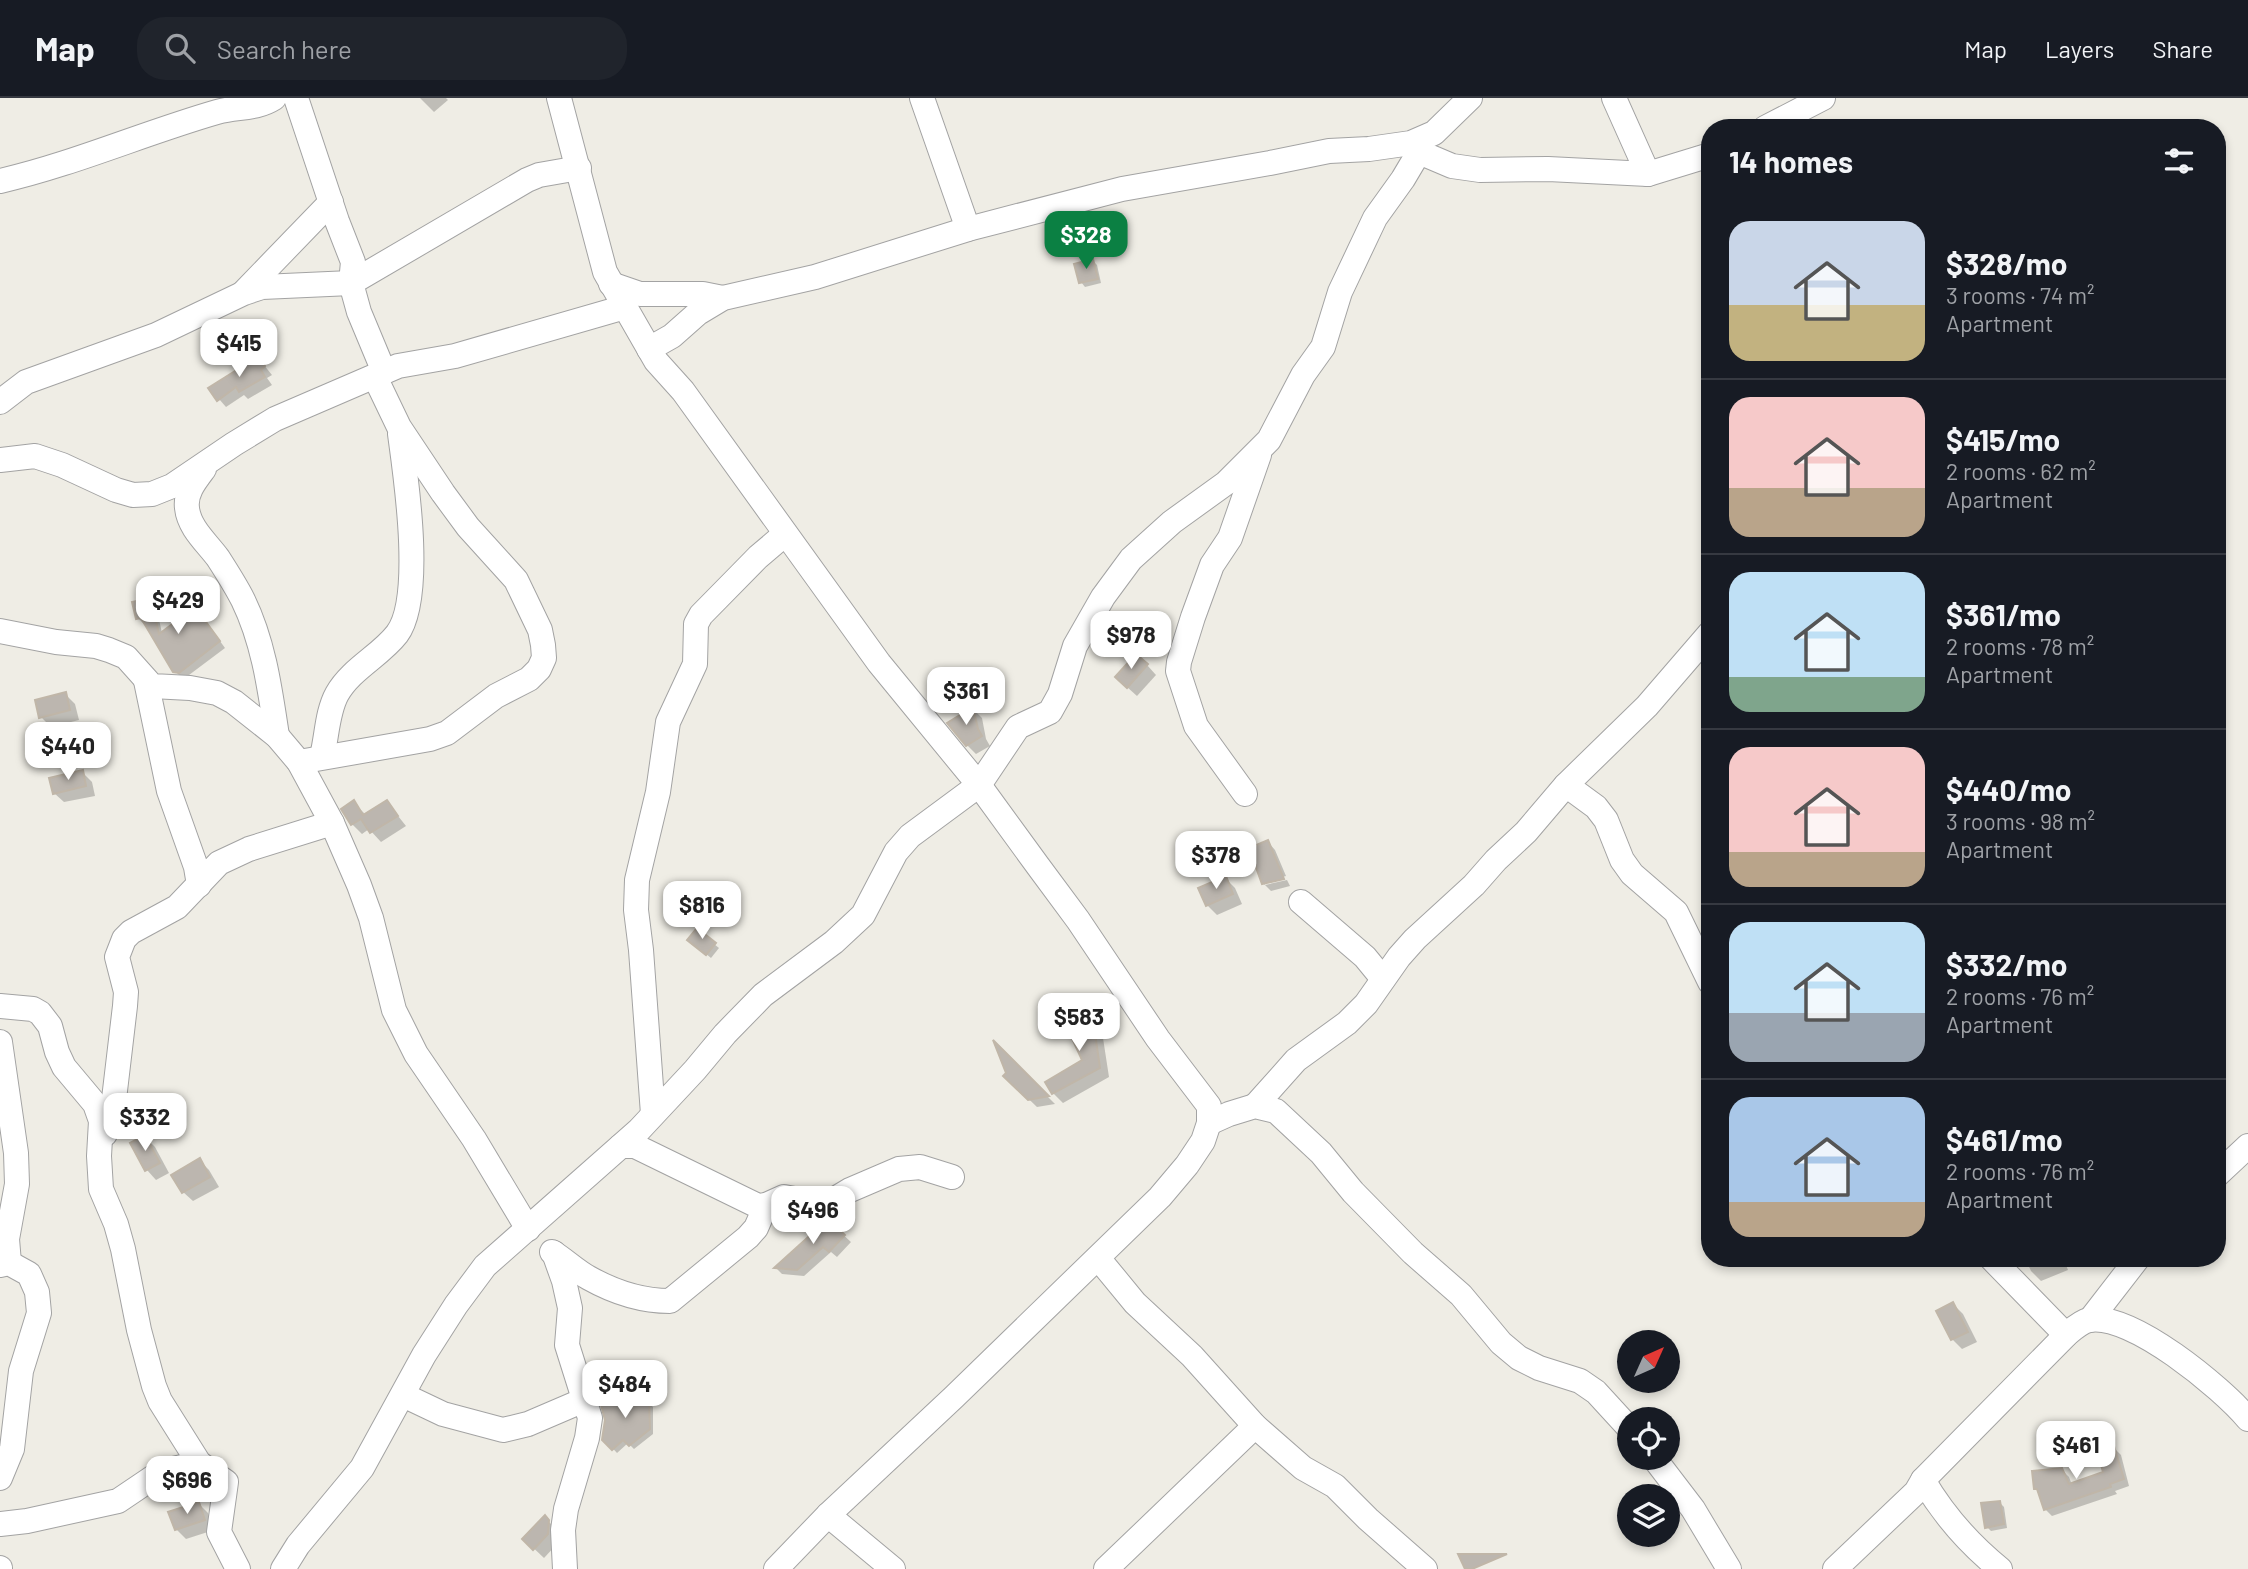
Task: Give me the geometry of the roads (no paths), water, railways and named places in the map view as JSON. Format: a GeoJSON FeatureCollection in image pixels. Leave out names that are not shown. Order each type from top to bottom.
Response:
{"type":"FeatureCollection","features":[{"type":"Feature","properties":{"kind":"street"},"geometry":{"type":"LineString","coordinates":[[0,181],[64,163],[220,111],[252,108],[274,98]]}},
{"type":"Feature","properties":{"kind":"street"},"geometry":{"type":"LineString","coordinates":[[296,98],[353,262],[351,283],[359,312],[399,427],[409,493],[411,564],[407,607],[397,635],[344,684],[335,696],[310,759]]}},
{"type":"Feature","properties":{"kind":"street"},"geometry":{"type":"LineString","coordinates":[[559,98],[605,272],[656,361],[683,391],[879,663],[979,785],[1209,1107],[1209,1123],[1203,1141],[1160,1197],[828,1515],[776,1569]]}},
{"type":"Feature","properties":{"kind":"street"},"geometry":{"type":"LineString","coordinates":[[922,98],[968,229]]}},
{"type":"Feature","properties":{"kind":"street"},"geometry":{"type":"LineString","coordinates":[[1614,98],[1648,174]]}},
{"type":"Feature","properties":{"kind":"street"},"geometry":{"type":"LineString","coordinates":[[1782,119],[1823,98]]}},
{"type":"Feature","properties":{"kind":"street"},"geometry":{"type":"LineString","coordinates":[[283,1569],[298,1545],[362,1468],[424,1355],[485,1266],[639,1130],[764,995],[834,942],[863,915],[896,852],[910,836],[979,785],[1018,727],[1050,712],[1060,694],[1075,646],[1103,597],[1131,559],[1172,522],[1226,483],[1261,450],[1303,375],[1324,347],[1340,292],[1375,219],[1421,146],[1446,124],[1461,101]]}},
{"type":"Feature","properties":{"kind":"street"},"geometry":{"type":"LineString","coordinates":[[649,348],[672,336],[698,313],[723,298],[815,277],[968,229],[1122,189],[1329,151],[1421,146],[1452,166],[1480,170],[1548,169],[1648,174],[1701,158]]}},
{"type":"Feature","properties":{"kind":"street"},"geometry":{"type":"LineString","coordinates":[[0,402],[26,382],[156,335],[244,293],[262,287],[351,283],[527,180],[539,175],[579,168]]}},
{"type":"Feature","properties":{"kind":"street"},"geometry":{"type":"LineString","coordinates":[[244,293],[331,202]]}},
{"type":"Feature","properties":{"kind":"street"},"geometry":{"type":"LineString","coordinates":[[611,284],[640,294],[703,294],[723,298]]}},
{"type":"Feature","properties":{"kind":"street"},"geometry":{"type":"LineString","coordinates":[[0,460],[35,456],[117,490],[133,495],[152,494],[172,486],[275,419],[398,366],[502,344],[625,307]]}},
{"type":"Feature","properties":{"kind":"street"},"geometry":{"type":"LineString","coordinates":[[310,759],[447,733],[496,696],[529,679],[539,669],[544,658],[540,630],[516,580],[468,527],[399,427]]}},
{"type":"Feature","properties":{"kind":"street"},"geometry":{"type":"LineString","coordinates":[[1245,794],[1196,726],[1178,671],[1193,617],[1212,565],[1230,538],[1261,450]]}},
{"type":"Feature","properties":{"kind":"street"},"geometry":{"type":"LineString","coordinates":[[211,459],[187,495],[187,508],[203,540],[233,582],[255,627],[270,685],[277,736]]}},
{"type":"Feature","properties":{"kind":"street"},"geometry":{"type":"LineString","coordinates":[[653,1114],[636,890],[659,792],[668,722],[695,664],[696,624],[701,615],[758,557],[785,534]]}},
{"type":"Feature","properties":{"kind":"street"},"geometry":{"type":"LineString","coordinates":[[0,631],[56,642],[96,646],[126,657],[146,681],[160,687],[190,688],[217,693],[234,702],[310,759],[332,823],[371,918],[394,1010],[416,1054],[474,1139],[524,1232],[589,1278],[622,1292],[655,1301],[670,1301],[748,1237],[756,1228],[766,1205]]}},
{"type":"Feature","properties":{"kind":"street"},"geometry":{"type":"LineString","coordinates":[[1255,1106],[1296,1060],[1347,1023],[1366,1004],[1415,939],[1526,832],[1566,785],[1647,706],[1701,643]]}},
{"type":"Feature","properties":{"kind":"street"},"geometry":{"type":"LineString","coordinates":[[146,681],[169,791],[196,867],[199,884]]}},
{"type":"Feature","properties":{"kind":"street"},"geometry":{"type":"LineString","coordinates":[[1566,785],[1590,802],[1606,820],[1622,860],[1632,874],[1676,912],[1701,963]]}},
{"type":"Feature","properties":{"kind":"street"},"geometry":{"type":"LineString","coordinates":[[101,1140],[111,1123],[125,1006],[126,992],[117,957],[131,932],[177,907],[219,863],[232,856],[332,823]]}},
{"type":"Feature","properties":{"kind":"street"},"geometry":{"type":"LineString","coordinates":[[1301,902],[1365,957],[1383,979]]}},
{"type":"Feature","properties":{"kind":"street"},"geometry":{"type":"LineString","coordinates":[[0,1006],[33,1009],[46,1020],[64,1067],[96,1104],[101,1121],[101,1189],[116,1224],[123,1250],[154,1387],[199,1463],[226,1482],[219,1532],[238,1569]]}},
{"type":"Feature","properties":{"kind":"street"},"geometry":{"type":"LineString","coordinates":[[0,1042],[16,1153],[17,1184],[4,1264],[29,1274],[37,1292],[39,1313],[21,1371],[12,1449],[1,1475]]}},
{"type":"Feature","properties":{"kind":"street"},"geometry":{"type":"LineString","coordinates":[[1209,1123],[1255,1106],[1276,1111],[1321,1153],[1353,1192],[1413,1253],[1461,1295],[1501,1343],[1519,1358],[1538,1368],[1580,1381],[1617,1414]]}},
{"type":"Feature","properties":{"kind":"street"},"geometry":{"type":"LineString","coordinates":[[621,1146],[635,1146],[758,1206],[784,1197],[825,1205],[850,1190],[899,1169],[920,1167],[952,1177]]}},
{"type":"Feature","properties":{"kind":"street"},"geometry":{"type":"LineString","coordinates":[[2226,1167],[2248,1146]]}},
{"type":"Feature","properties":{"kind":"street"},"geometry":{"type":"LineString","coordinates":[[554,1253],[570,1308],[567,1345],[590,1426],[566,1509],[563,1530],[565,1569]]}},
{"type":"Feature","properties":{"kind":"street"},"geometry":{"type":"LineString","coordinates":[[1098,1258],[1135,1303],[1192,1356],[1255,1426],[1303,1468],[1335,1486],[1425,1569]]}},
{"type":"Feature","properties":{"kind":"street"},"geometry":{"type":"LineString","coordinates":[[2000,1267],[2066,1335]]}},
{"type":"Feature","properties":{"kind":"street"},"geometry":{"type":"LineString","coordinates":[[1835,1569],[1916,1492],[1923,1480],[2066,1335],[2090,1320],[2131,1267]]}},
{"type":"Feature","properties":{"kind":"street"},"geometry":{"type":"LineString","coordinates":[[2090,1320],[2113,1322],[2170,1352],[2211,1382],[2248,1419]]}},
{"type":"Feature","properties":{"kind":"street"},"geometry":{"type":"LineString","coordinates":[[403,1395],[443,1414],[503,1430],[528,1424],[584,1400]]}},
{"type":"Feature","properties":{"kind":"street"},"geometry":{"type":"LineString","coordinates":[[1106,1569],[1255,1426]]}},
{"type":"Feature","properties":{"kind":"street"},"geometry":{"type":"LineString","coordinates":[[0,1524],[27,1521],[118,1501],[161,1472],[199,1463]]}},
{"type":"Feature","properties":{"kind":"street"},"geometry":{"type":"LineString","coordinates":[[1663,1470],[1693,1509],[1729,1569]]}},
{"type":"Feature","properties":{"kind":"street"},"geometry":{"type":"LineString","coordinates":[[1923,1480],[1935,1500],[1963,1534],[2000,1569]]}},
{"type":"Feature","properties":{"kind":"street"},"geometry":{"type":"LineString","coordinates":[[828,1515],[893,1569]]}}]}
